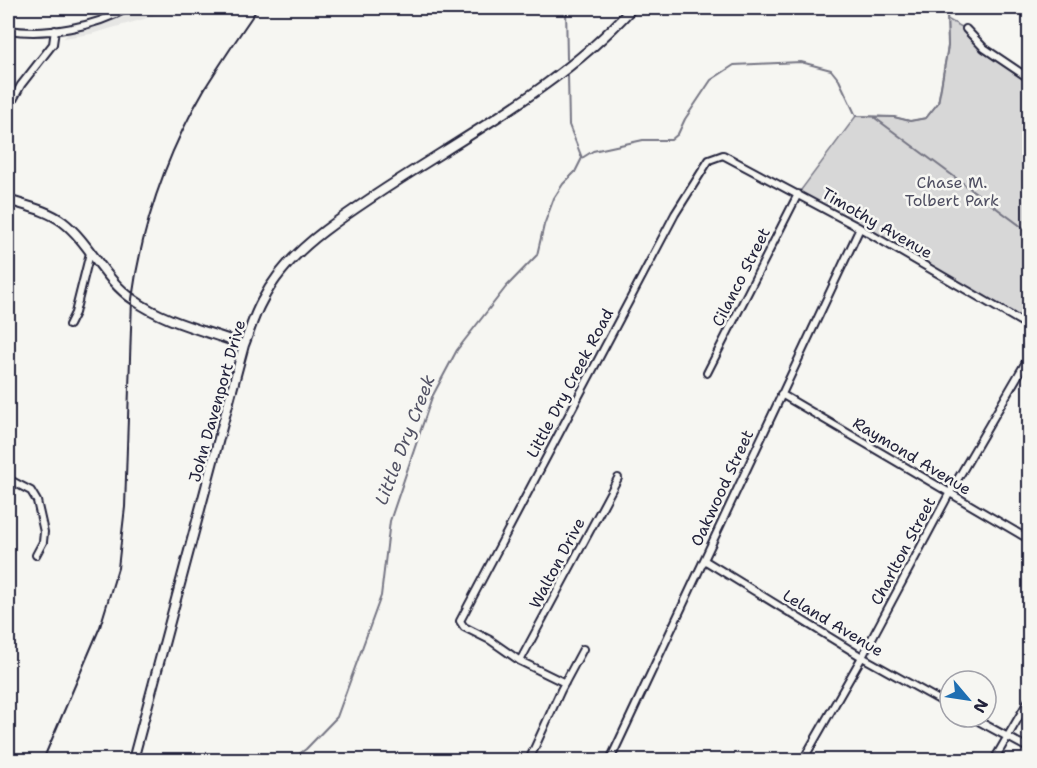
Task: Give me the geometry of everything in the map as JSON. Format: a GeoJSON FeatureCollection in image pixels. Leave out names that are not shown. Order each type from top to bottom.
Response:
{"type":"FeatureCollection","features":[{"type":"Feature","properties":{"kind":"main road"},"geometry":{"type":"LineString","coordinates":[[8,759],[15,760]]}},
{"type":"Feature","properties":{"kind":"street"},"geometry":{"type":"LineString","coordinates":[[8,30],[55,30],[95,22],[129,8]]}},
{"type":"Feature","properties":{"kind":"street","name":"John Davenport Drive"},"geometry":{"type":"LineString","coordinates":[[133,760],[244,345],[267,292],[287,264],[312,240],[339,219],[565,69],[607,34],[632,8]]}},
{"type":"Feature","properties":{"kind":"street"},"geometry":{"type":"LineString","coordinates":[[966,29],[984,48],[1029,80]]}},
{"type":"Feature","properties":{"kind":"street"},"geometry":{"type":"LineString","coordinates":[[8,109],[21,85],[53,44],[55,30]]}},
{"type":"Feature","properties":{"kind":"street","name":"Timothy Avenue"},"geometry":{"type":"LineString","coordinates":[[708,160],[723,154],[860,228],[1029,327]]}},
{"type":"Feature","properties":{"kind":"street","name":"Little Dry Creek Road"},"geometry":{"type":"LineString","coordinates":[[520,661],[490,640],[464,627],[460,621],[675,214],[708,160]]}},
{"type":"Feature","properties":{"kind":"street","name":"Cilanco Street"},"geometry":{"type":"LineString","coordinates":[[707,373],[798,194]]}},
{"type":"Feature","properties":{"kind":"street"},"geometry":{"type":"LineString","coordinates":[[8,200],[55,216],[71,230],[123,291],[140,304],[171,319],[244,345]]}},
{"type":"Feature","properties":{"kind":"street","name":"Oakwood Street"},"geometry":{"type":"LineString","coordinates":[[610,760],[860,228]]}},
{"type":"Feature","properties":{"kind":"street"},"geometry":{"type":"LineString","coordinates":[[69,325],[75,313],[90,253]]}},
{"type":"Feature","properties":{"kind":"street","name":"Charlton Street"},"geometry":{"type":"LineString","coordinates":[[802,760],[862,657],[949,494],[1029,355]]}},
{"type":"Feature","properties":{"kind":"street","name":"Raymond Avenue"},"geometry":{"type":"LineString","coordinates":[[781,394],[1029,540]]}},
{"type":"Feature","properties":{"kind":"street","name":"Walton Drive"},"geometry":{"type":"LineString","coordinates":[[520,661],[618,478]]}},
{"type":"Feature","properties":{"kind":"street"},"geometry":{"type":"LineString","coordinates":[[8,479],[31,491],[37,501],[44,532],[43,542],[36,555]]}},
{"type":"Feature","properties":{"kind":"street","name":"Leland Avenue"},"geometry":{"type":"LineString","coordinates":[[704,560],[862,657],[938,698]]}},
{"type":"Feature","properties":{"kind":"street"},"geometry":{"type":"LineString","coordinates":[[530,760],[583,649]]}},
{"type":"Feature","properties":{"kind":"street"},"geometry":{"type":"LineString","coordinates":[[520,661],[565,683]]}},
{"type":"Feature","properties":{"kind":"street"},"geometry":{"type":"LineString","coordinates":[[994,760],[1029,698]]}},
{"type":"Feature","properties":{"kind":"street"},"geometry":{"type":"LineString","coordinates":[[993,729],[1029,749]]}},
{"type":"Feature","properties":{"kind":"shaded area"},"geometry":{"type":"Polygon","coordinates":[[[136,8],[172,8],[144,19],[91,34],[64,38],[68,33],[111,21],[136,8]]]}},
{"type":"Feature","properties":{"kind":"green space","name":"Chase M. Tolbert Park"},"geometry":{"type":"Polygon","coordinates":[[[947,19],[966,29],[984,48],[1029,79],[1029,327],[798,194],[856,116],[894,117],[910,121],[926,118],[938,103],[948,46],[947,19]]]}},
{"type":"Feature","properties":{"kind":"waterway"},"geometry":{"type":"LineString","coordinates":[[566,8],[567,59]]}},
{"type":"Feature","properties":{"kind":"waterway","name":"Little Dry Creek"},"geometry":{"type":"LineString","coordinates":[[291,760],[306,749],[337,717],[381,596],[390,521],[432,397],[457,350],[506,287],[537,255],[544,225],[554,198],[575,172],[582,158],[593,151],[643,140],[671,140],[678,134],[685,119],[711,80],[734,65],[801,62],[831,70],[839,80],[856,116],[894,117],[910,121],[926,118],[938,103],[948,46],[947,8]]}},
{"type":"Feature","properties":{"kind":"waterway"},"geometry":{"type":"LineString","coordinates":[[568,75],[569,125],[582,158]]}},
{"type":"Feature","properties":{"kind":"waterway","name":"Little Dry Creek"},"geometry":{"type":"LineString","coordinates":[[875,118],[1030,233]]}},
{"type":"Feature","properties":{"kind":"railway"},"geometry":{"type":"LineString","coordinates":[[43,760],[100,627],[118,568],[125,507],[132,299],[149,217],[168,164],[191,113],[211,78],[258,8]]}}]}
